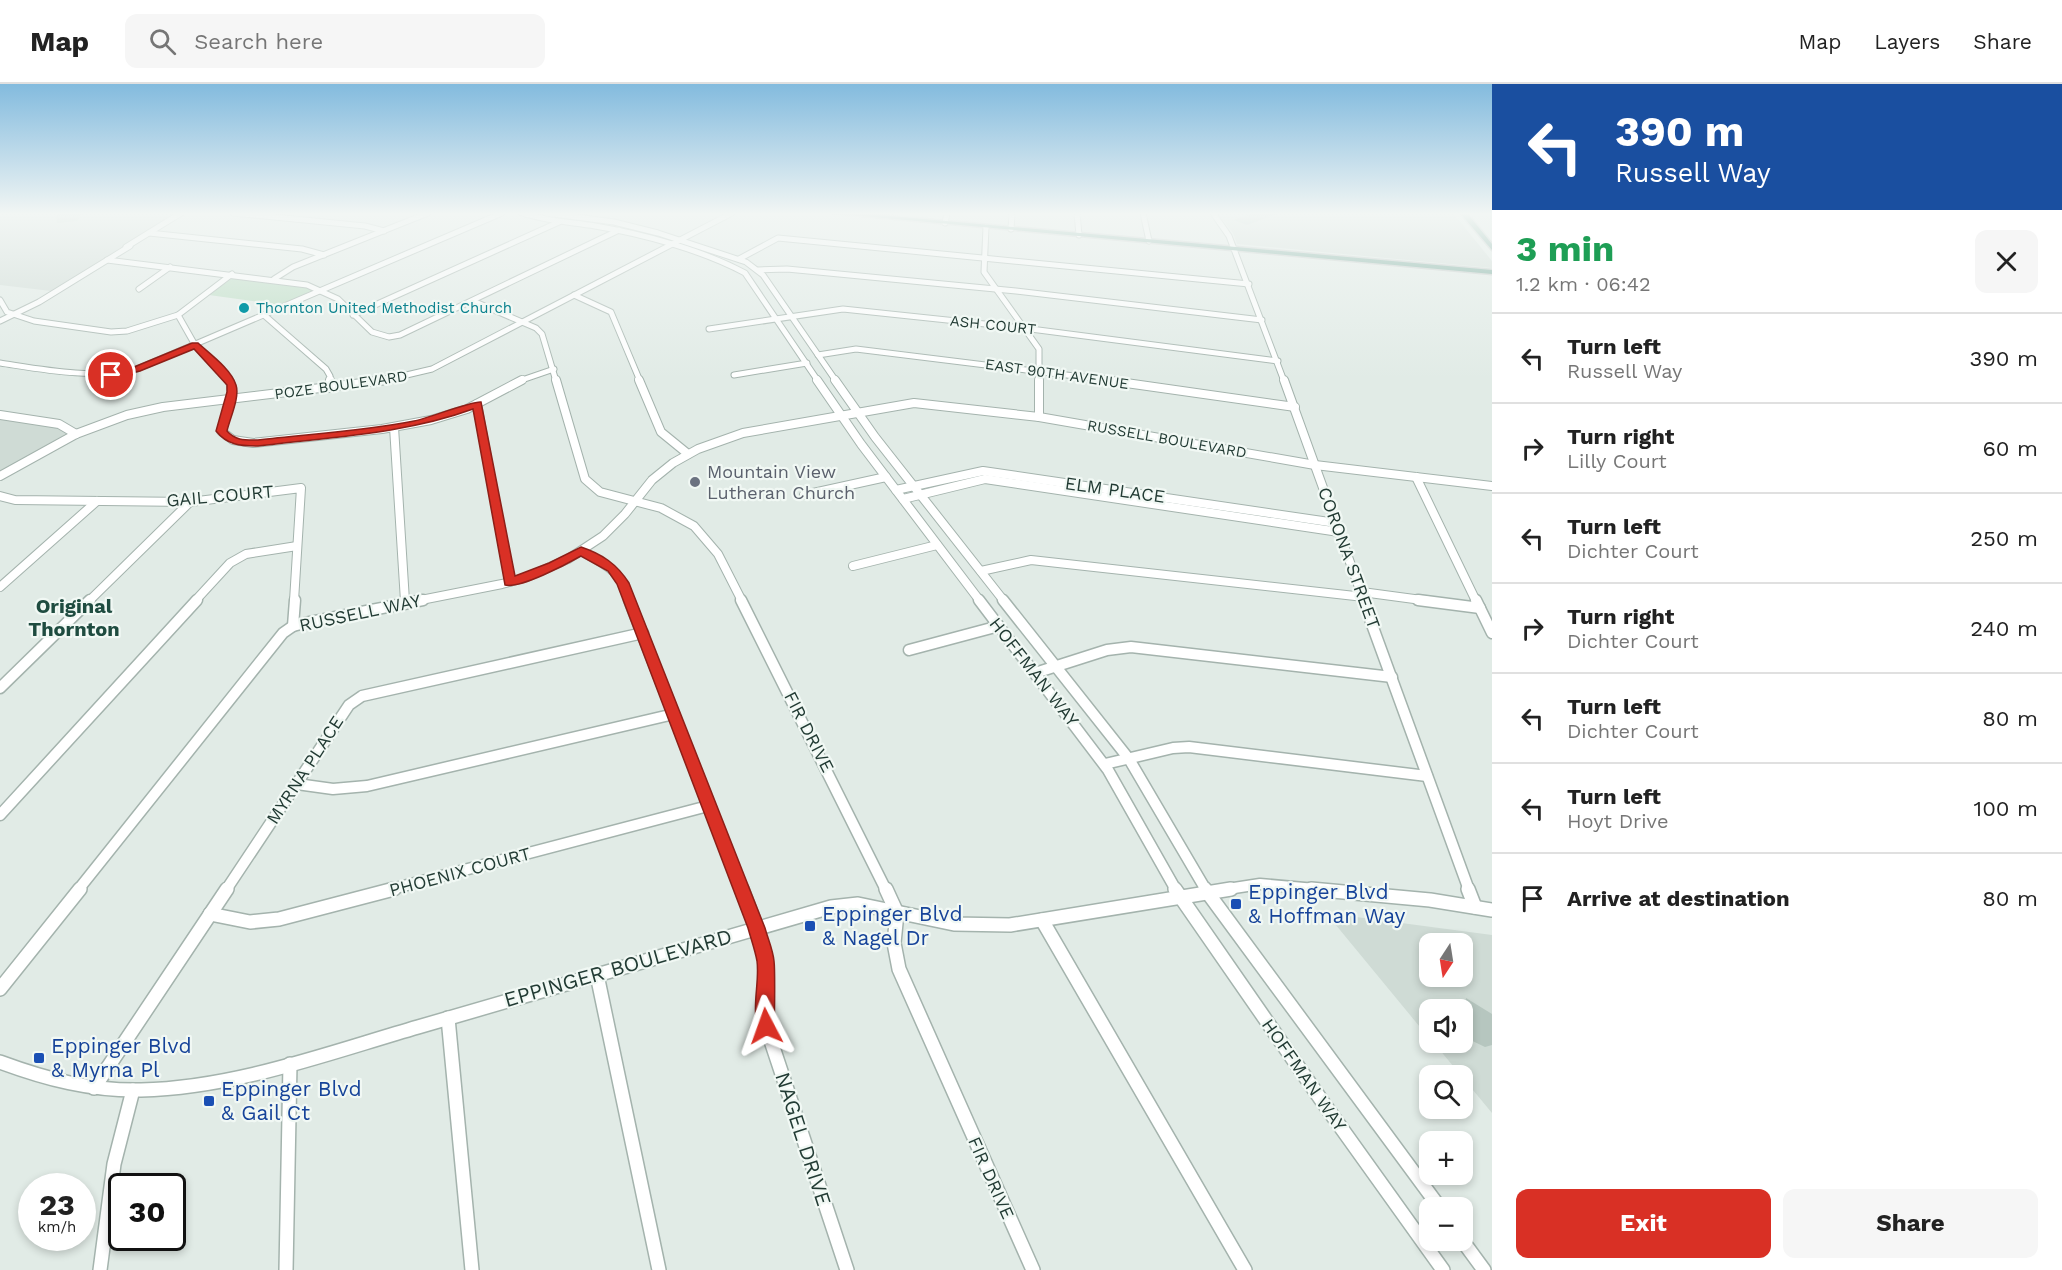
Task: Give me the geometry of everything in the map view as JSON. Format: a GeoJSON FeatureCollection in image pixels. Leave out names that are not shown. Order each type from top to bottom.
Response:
{"type":"FeatureCollection","features":[{"type":"Feature","properties":{"kind":"main road"},"geometry":{"type":"LineString","coordinates":[[1451,268],[1492,272]]}},
{"type":"Feature","properties":{"kind":"street"},"geometry":{"type":"LineString","coordinates":[[0,321],[15,315],[93,268]]}},
{"type":"Feature","properties":{"kind":"street"},"geometry":{"type":"LineString","coordinates":[[139,289],[168,268]]}},
{"type":"Feature","properties":{"kind":"street"},"geometry":{"type":"LineString","coordinates":[[182,268],[298,282],[323,290],[338,300],[372,334],[391,337],[541,268]]}},
{"type":"Feature","properties":{"kind":"street"},"geometry":{"type":"LineString","coordinates":[[274,279],[291,268]]}},
{"type":"Feature","properties":{"kind":"street"},"geometry":{"type":"LineString","coordinates":[[0,363],[93,375],[111,375],[137,369],[373,268]]}},
{"type":"Feature","properties":{"kind":"street"},"geometry":{"type":"LineString","coordinates":[[353,315],[455,268]]}},
{"type":"Feature","properties":{"kind":"street","name":"POZE BOULEVARD"},"geometry":{"type":"LineString","coordinates":[[0,476],[76,434],[140,411],[388,381],[418,373],[442,364],[626,268]]}},
{"type":"Feature","properties":{"kind":"street","name":"HOFFMAN WAY"},"geometry":{"type":"LineString","coordinates":[[739,268],[751,279],[842,416],[886,477],[1105,764],[1180,897],[1443,1270]]}},
{"type":"Feature","properties":{"kind":"street","name":"HOFFMAN WAY"},"geometry":{"type":"LineString","coordinates":[[755,268],[913,486],[1129,759],[1207,892],[1432,1197]]}},
{"type":"Feature","properties":{"kind":"street"},"geometry":{"type":"LineString","coordinates":[[983,268],[994,289],[1039,349],[1039,417]]}},
{"type":"Feature","properties":{"kind":"street"},"geometry":{"type":"LineString","coordinates":[[1095,268],[1249,284]]}},
{"type":"Feature","properties":{"kind":"street","name":"CORONA STREET"},"geometry":{"type":"LineString","coordinates":[[1243,268],[1475,907]]}},
{"type":"Feature","properties":{"kind":"street"},"geometry":{"type":"LineString","coordinates":[[758,270],[787,269],[994,289],[1262,320]]}},
{"type":"Feature","properties":{"kind":"street"},"geometry":{"type":"LineString","coordinates":[[0,300],[4,310],[43,323],[116,332],[132,330],[178,315],[232,274]]}},
{"type":"Feature","properties":{"kind":"street"},"geometry":{"type":"LineString","coordinates":[[574,295],[611,312],[661,432],[688,454]]}},
{"type":"Feature","properties":{"kind":"street","name":"FIR DRIVE"},"geometry":{"type":"LineString","coordinates":[[472,301],[523,323],[542,334],[585,478],[593,488],[601,493],[677,515],[696,528],[713,545],[856,826],[897,913],[894,943],[899,969],[1033,1270]]}},
{"type":"Feature","properties":{"kind":"street","name":"ASH COURT"},"geometry":{"type":"LineString","coordinates":[[709,329],[843,309],[1023,328],[1278,361]]}},
{"type":"Feature","properties":{"kind":"street"},"geometry":{"type":"LineString","coordinates":[[178,315],[195,345],[227,377],[232,388],[222,423],[222,433],[229,439],[242,443],[394,427],[443,417],[477,404],[520,379],[554,369]]}},
{"type":"Feature","properties":{"kind":"street"},"geometry":{"type":"LineString","coordinates":[[264,315],[326,369],[330,376],[329,388]]}},
{"type":"Feature","properties":{"kind":"street","name":"EAST 90TH AVENUE"},"geometry":{"type":"LineString","coordinates":[[818,355],[856,349],[1039,370],[1295,407]]}},
{"type":"Feature","properties":{"kind":"street"},"geometry":{"type":"LineString","coordinates":[[734,375],[807,363]]}},
{"type":"Feature","properties":{"kind":"street"},"geometry":{"type":"LineString","coordinates":[[477,404],[510,582]]}},
{"type":"Feature","properties":{"kind":"street","name":"RUSSELL BOULEVARD"},"geometry":{"type":"LineString","coordinates":[[842,416],[921,404],[1039,417],[1315,465],[1492,486]]}},
{"type":"Feature","properties":{"kind":"street"},"geometry":{"type":"LineString","coordinates":[[0,415],[59,423],[76,434]]}},
{"type":"Feature","properties":{"kind":"street","name":"RUSSELL WAY"},"geometry":{"type":"LineString","coordinates":[[0,989],[279,636],[293,626],[510,582],[553,566],[581,551],[614,526],[652,480],[688,454],[743,433],[842,416]]}},
{"type":"Feature","properties":{"kind":"street"},"geometry":{"type":"LineString","coordinates":[[394,427],[405,604]]}},
{"type":"Feature","properties":{"kind":"street","name":"ELM PLACE"},"geometry":{"type":"LineString","coordinates":[[896,490],[983,471],[1336,523]]}},
{"type":"Feature","properties":{"kind":"street"},"geometry":{"type":"LineString","coordinates":[[804,495],[886,477]]}},
{"type":"Feature","properties":{"kind":"street"},"geometry":{"type":"LineString","coordinates":[[1416,477],[1492,633]]}},
{"type":"Feature","properties":{"kind":"street","name":"ELM PLACE"},"geometry":{"type":"LineString","coordinates":[[903,499],[984,479],[1339,532]]}},
{"type":"Feature","properties":{"kind":"street","name":"GAIL COURT"},"geometry":{"type":"LineString","coordinates":[[2,500],[190,502],[301,488],[293,626]]}},
{"type":"Feature","properties":{"kind":"street"},"geometry":{"type":"LineString","coordinates":[[0,587],[97,501]]}},
{"type":"Feature","properties":{"kind":"street"},"geometry":{"type":"LineString","coordinates":[[0,688],[190,502]]}},
{"type":"Feature","properties":{"kind":"street"},"geometry":{"type":"LineString","coordinates":[[853,566],[937,545]]}},
{"type":"Feature","properties":{"kind":"street"},"geometry":{"type":"LineString","coordinates":[[0,815],[230,563],[246,554],[297,546]]}},
{"type":"Feature","properties":{"kind":"street","name":"NAGEL DRIVE"},"geometry":{"type":"LineString","coordinates":[[581,551],[599,559],[618,575],[757,928],[766,962],[764,997],[766,1026],[847,1270]]}},
{"type":"Feature","properties":{"kind":"street"},"geometry":{"type":"LineString","coordinates":[[981,571],[1031,560],[1480,608]]}},
{"type":"Feature","properties":{"kind":"street"},"geometry":{"type":"LineString","coordinates":[[909,650],[999,626]]}},
{"type":"Feature","properties":{"kind":"street","name":"MYRNA PLACE"},"geometry":{"type":"LineString","coordinates":[[94,1088],[346,709],[362,696],[381,690],[642,633]]}},
{"type":"Feature","properties":{"kind":"street"},"geometry":{"type":"LineString","coordinates":[[1035,673],[1107,650],[1137,647],[1392,677]]}},
{"type":"Feature","properties":{"kind":"street"},"geometry":{"type":"LineString","coordinates":[[297,784],[333,789],[367,786],[674,714]]}},
{"type":"Feature","properties":{"kind":"street"},"geometry":{"type":"LineString","coordinates":[[1105,764],[1173,748],[1189,747],[1427,776]]}},
{"type":"Feature","properties":{"kind":"street","name":"PHOENIX COURT"},"geometry":{"type":"LineString","coordinates":[[210,914],[250,922],[279,919],[708,806]]}},
{"type":"Feature","properties":{"kind":"street","name":"EPPINGER BOULEVARD"},"geometry":{"type":"LineString","coordinates":[[0,1062],[60,1082],[94,1088],[133,1090],[214,1081],[290,1064],[831,907],[858,904],[954,924],[985,926],[1042,920],[1260,884],[1280,884],[1492,910]]}},
{"type":"Feature","properties":{"kind":"street"},"geometry":{"type":"LineString","coordinates":[[1042,920],[1245,1270]]}},
{"type":"Feature","properties":{"kind":"street"},"geometry":{"type":"LineString","coordinates":[[597,975],[659,1270]]}},
{"type":"Feature","properties":{"kind":"street"},"geometry":{"type":"LineString","coordinates":[[448,1018],[472,1270]]}},
{"type":"Feature","properties":{"kind":"street"},"geometry":{"type":"LineString","coordinates":[[286,1270],[290,1064]]}},
{"type":"Feature","properties":{"kind":"street"},"geometry":{"type":"LineString","coordinates":[[100,1270],[114,1164],[133,1090]]}},
{"type":"Feature","properties":{"kind":"street"},"geometry":{"type":"LineString","coordinates":[[1470,1251],[1484,1270]]}},
{"type":"Feature","properties":{"kind":"shaded area"},"geometry":{"type":"Polygon","coordinates":[[[0,268],[87,268],[51,291],[0,285],[0,268]]]}},
{"type":"Feature","properties":{"kind":"shaded area"},"geometry":{"type":"Polygon","coordinates":[[[0,419],[54,426],[67,433],[0,472],[0,419]]]}},
{"type":"Feature","properties":{"kind":"shaded area"},"geometry":{"type":"Polygon","coordinates":[[[1326,913],[1492,935],[1492,1113],[1473,1090],[1473,1065],[1452,1065],[1442,1053],[1473,1053],[1473,999],[1419,999],[1419,1026],[1326,913]]]}},
{"type":"Feature","properties":{"kind":"green space"},"geometry":{"type":"Polygon","coordinates":[[[237,277],[307,288],[313,291],[281,305],[209,295],[237,277]]]}},
{"type":"Feature","properties":{"kind":"building"},"geometry":{"type":"Polygon","coordinates":[[[1473,1002],[1492,1014],[1492,1045],[1485,1047],[1473,1041],[1473,1002]]]}},
{"type":"Feature","properties":{"kind":"place","name":"Thornton United Methodist Church"},"geometry":{"type":"Point","coordinates":[244,308]}},
{"type":"Feature","properties":{"kind":"place","name":"Mountain View Lutheran Church"},"geometry":{"type":"Point","coordinates":[695,482]}},
{"type":"Feature","properties":{"kind":"place","name":"Eppinger Blvd & Hoffman Way"},"geometry":{"type":"Point","coordinates":[1236,904]}},
{"type":"Feature","properties":{"kind":"place","name":"Eppinger Blvd & Nagel Dr"},"geometry":{"type":"Point","coordinates":[810,926]}},
{"type":"Feature","properties":{"kind":"place","name":"Eppinger Blvd & Myrna Pl"},"geometry":{"type":"Point","coordinates":[39,1058]}},
{"type":"Feature","properties":{"kind":"place","name":"Eppinger Blvd & Gail Ct"},"geometry":{"type":"Point","coordinates":[209,1101]}},
{"type":"Feature","properties":{"kind":"district","name":"Original Thornton"},"geometry":{"type":"Point","coordinates":[74,618]}},
{"type":"Feature","properties":{"kind":"route"},"geometry":{"type":"LineString","coordinates":[[111,375],[137,369],[195,345],[232,385],[222,423],[222,433],[226,438],[242,443],[412,424],[443,417],[477,404],[510,582],[553,566],[581,551],[612,568],[623,583],[757,928],[766,962],[764,997],[766,1026]]}}]}
